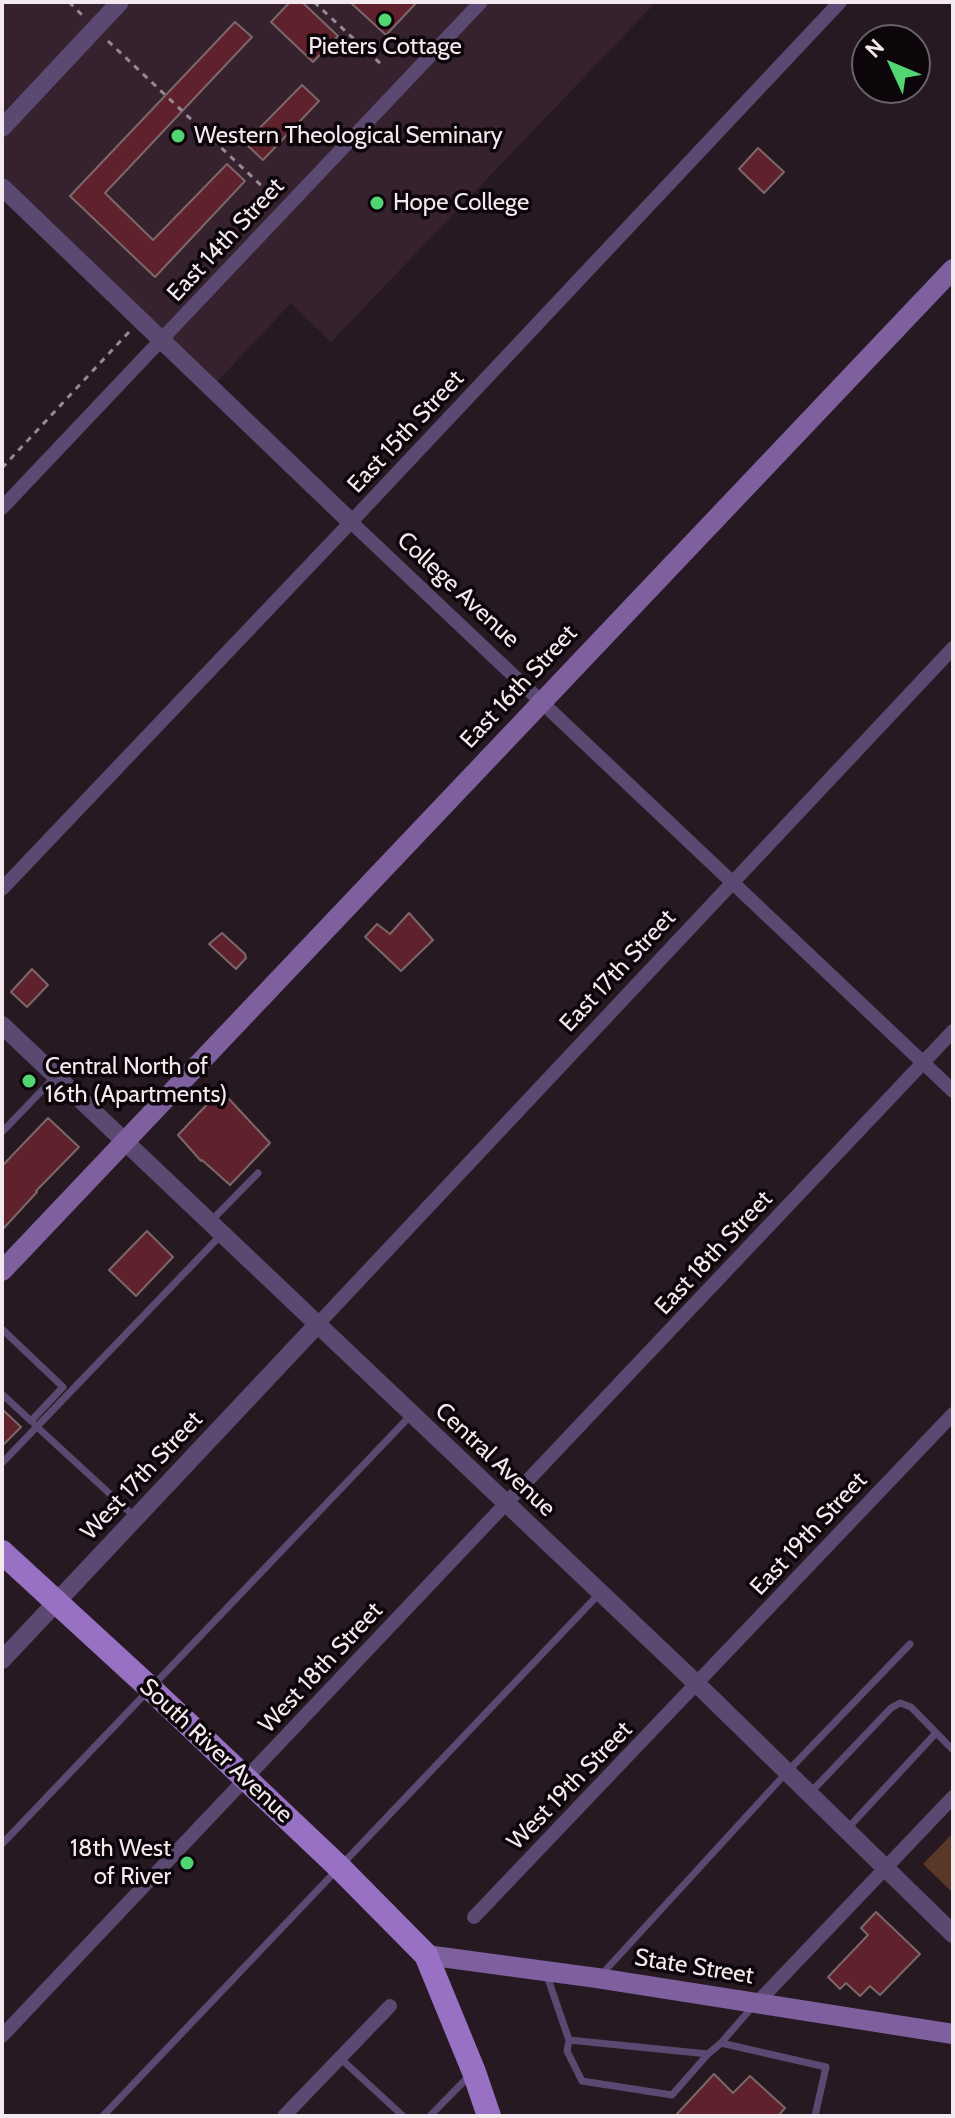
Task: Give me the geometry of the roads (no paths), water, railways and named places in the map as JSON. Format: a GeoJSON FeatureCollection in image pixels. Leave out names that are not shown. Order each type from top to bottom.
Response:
{"type":"FeatureCollection","features":[{"type":"Feature","properties":{"kind":"main road","name":"East 16th Street"},"geometry":{"type":"LineString","coordinates":[[2,1271],[953,269]]}},
{"type":"Feature","properties":{"kind":"main road","name":"South River Avenue"},"geometry":{"type":"LineString","coordinates":[[2,1552],[339,1867],[426,1955]]}},
{"type":"Feature","properties":{"kind":"main road","name":"State Street"},"geometry":{"type":"LineString","coordinates":[[426,1955],[597,1978],[953,2034]]}},
{"type":"Feature","properties":{"kind":"main road"},"geometry":{"type":"LineString","coordinates":[[426,1955],[489,2116]]}},
{"type":"Feature","properties":{"kind":"street"},"geometry":{"type":"LineString","coordinates":[[2,128],[120,2]]}},
{"type":"Feature","properties":{"kind":"street","name":"East 14th Street"},"geometry":{"type":"LineString","coordinates":[[2,508],[481,2]]}},
{"type":"Feature","properties":{"kind":"street","name":"East 15th Street"},"geometry":{"type":"LineString","coordinates":[[2,889],[840,2]]}},
{"type":"Feature","properties":{"kind":"street","name":"College Avenue"},"geometry":{"type":"LineString","coordinates":[[2,187],[953,1091]]}},
{"type":"Feature","properties":{"kind":"street","name":"East 17th Street"},"geometry":{"type":"LineString","coordinates":[[317,1325],[953,648]]}},
{"type":"Feature","properties":{"kind":"street","name":"Central Avenue"},"geometry":{"type":"LineString","coordinates":[[2,1025],[697,1684],[953,1934]]}},
{"type":"Feature","properties":{"kind":"street","name":"East 18th Street"},"geometry":{"type":"LineString","coordinates":[[507,1504],[953,1031]]}},
{"type":"Feature","properties":{"kind":"street","name":"West 17th Street"},"geometry":{"type":"LineString","coordinates":[[2,1660],[317,1325]]}},
{"type":"Feature","properties":{"kind":"street","name":"East 19th Street"},"geometry":{"type":"LineString","coordinates":[[697,1684],[953,1414]]}},
{"type":"Feature","properties":{"kind":"street","name":"West 18th Street"},"geometry":{"type":"LineString","coordinates":[[2,2036],[507,1504]]}},
{"type":"Feature","properties":{"kind":"street","name":"West 19th Street"},"geometry":{"type":"LineString","coordinates":[[474,1917],[697,1684]]}},
{"type":"Feature","properties":{"kind":"street"},"geometry":{"type":"LineString","coordinates":[[756,2004],[953,1797]]}},
{"type":"Feature","properties":{"kind":"street"},"geometry":{"type":"LineString","coordinates":[[284,2116],[390,2006]]}},
{"type":"Feature","properties":{"kind":"lane"},"geometry":{"type":"LineString","coordinates":[[2,1132],[56,1077]]}},
{"type":"Feature","properties":{"kind":"lane"},"geometry":{"type":"LineString","coordinates":[[34,1424],[215,1228],[258,1173]]}},
{"type":"Feature","properties":{"kind":"lane"},"geometry":{"type":"LineString","coordinates":[[2,1329],[63,1387],[2,1463]]}},
{"type":"Feature","properties":{"kind":"lane"},"geometry":{"type":"LineString","coordinates":[[2,1394],[136,1518]]}},
{"type":"Feature","properties":{"kind":"lane"},"geometry":{"type":"LineString","coordinates":[[2,1844],[411,1415]]}},
{"type":"Feature","properties":{"kind":"lane"},"geometry":{"type":"LineString","coordinates":[[103,2116],[600,1592]]}},
{"type":"Feature","properties":{"kind":"lane"},"geometry":{"type":"LineString","coordinates":[[597,1978],[910,1644]]}},
{"type":"Feature","properties":{"kind":"lane"},"geometry":{"type":"LineString","coordinates":[[809,1793],[891,1708],[900,1703],[911,1707],[953,1750]]}},
{"type":"Feature","properties":{"kind":"lane"},"geometry":{"type":"LineString","coordinates":[[846,1829],[936,1733]]}},
{"type":"Feature","properties":{"kind":"lane"},"geometry":{"type":"LineString","coordinates":[[546,1972],[569,2040],[567,2051],[582,2081],[672,2095],[756,2004]]}},
{"type":"Feature","properties":{"kind":"lane"},"geometry":{"type":"LineString","coordinates":[[569,2040],[708,2054]]}},
{"type":"Feature","properties":{"kind":"lane"},"geometry":{"type":"LineString","coordinates":[[721,2043],[826,2067],[815,2116]]}},
{"type":"Feature","properties":{"kind":"lane"},"geometry":{"type":"LineString","coordinates":[[340,2058],[403,2116]]}},
{"type":"Feature","properties":{"kind":"lane"},"geometry":{"type":"LineString","coordinates":[[430,2116],[474,2072]]}},
{"type":"Feature","properties":{"kind":"place","name":"Pieters Cottage"},"geometry":{"type":"Point","coordinates":[385,20]}},
{"type":"Feature","properties":{"kind":"place","name":"Western Theological Seminary"},"geometry":{"type":"Point","coordinates":[178,136]}},
{"type":"Feature","properties":{"kind":"place","name":"Hope College"},"geometry":{"type":"Point","coordinates":[377,203]}},
{"type":"Feature","properties":{"kind":"place","name":"Central North of 16th (Apartments)"},"geometry":{"type":"Point","coordinates":[29,1081]}},
{"type":"Feature","properties":{"kind":"place","name":"18th West of River"},"geometry":{"type":"Point","coordinates":[187,1863]}}]}
